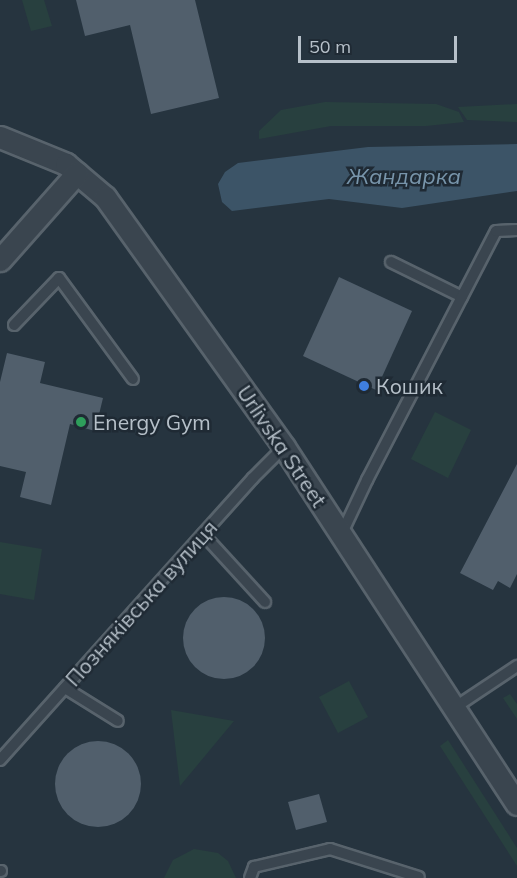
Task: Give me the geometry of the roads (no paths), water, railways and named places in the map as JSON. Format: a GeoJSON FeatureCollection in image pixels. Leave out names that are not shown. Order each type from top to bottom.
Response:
{"type":"FeatureCollection","features":[{"type":"Feature","properties":{"kind":"street","name":"Urlivska Street"},"geometry":{"type":"LineString","coordinates":[[0,137],[48,155],[77,173],[105,197],[284,447],[517,804]]}},
{"type":"Feature","properties":{"kind":"street"},"geometry":{"type":"LineString","coordinates":[[0,261],[77,173]]}},
{"type":"Feature","properties":{"kind":"lane"},"geometry":{"type":"LineString","coordinates":[[341,536],[496,231],[517,230]]}},
{"type":"Feature","properties":{"kind":"lane"},"geometry":{"type":"LineString","coordinates":[[391,262],[462,297]]}},
{"type":"Feature","properties":{"kind":"lane"},"geometry":{"type":"LineString","coordinates":[[14,325],[59,278],[133,379]]}},
{"type":"Feature","properties":{"kind":"lane","name":"Позняківська вулиця"},"geometry":{"type":"LineString","coordinates":[[0,760],[202,534],[284,447]]}},
{"type":"Feature","properties":{"kind":"lane"},"geometry":{"type":"LineString","coordinates":[[202,534],[265,602]]}},
{"type":"Feature","properties":{"kind":"lane"},"geometry":{"type":"LineString","coordinates":[[454,708],[517,666]]}},
{"type":"Feature","properties":{"kind":"lane"},"geometry":{"type":"LineString","coordinates":[[65,688],[117,721]]}},
{"type":"Feature","properties":{"kind":"lane"},"geometry":{"type":"LineString","coordinates":[[250,878],[255,867],[330,849],[419,877]]}},
{"type":"Feature","properties":{"kind":"water","name":"Жандарка"},"geometry":{"type":"Polygon","coordinates":[[[517,144],[517,191],[402,208],[329,199],[232,211],[222,202],[218,184],[225,172],[238,163],[368,147],[517,144]]]}},
{"type":"Feature","properties":{"kind":"place","name":"Кошик"},"geometry":{"type":"Point","coordinates":[364,386]}},
{"type":"Feature","properties":{"kind":"place","name":"Energy Gym"},"geometry":{"type":"Point","coordinates":[81,422]}}]}
